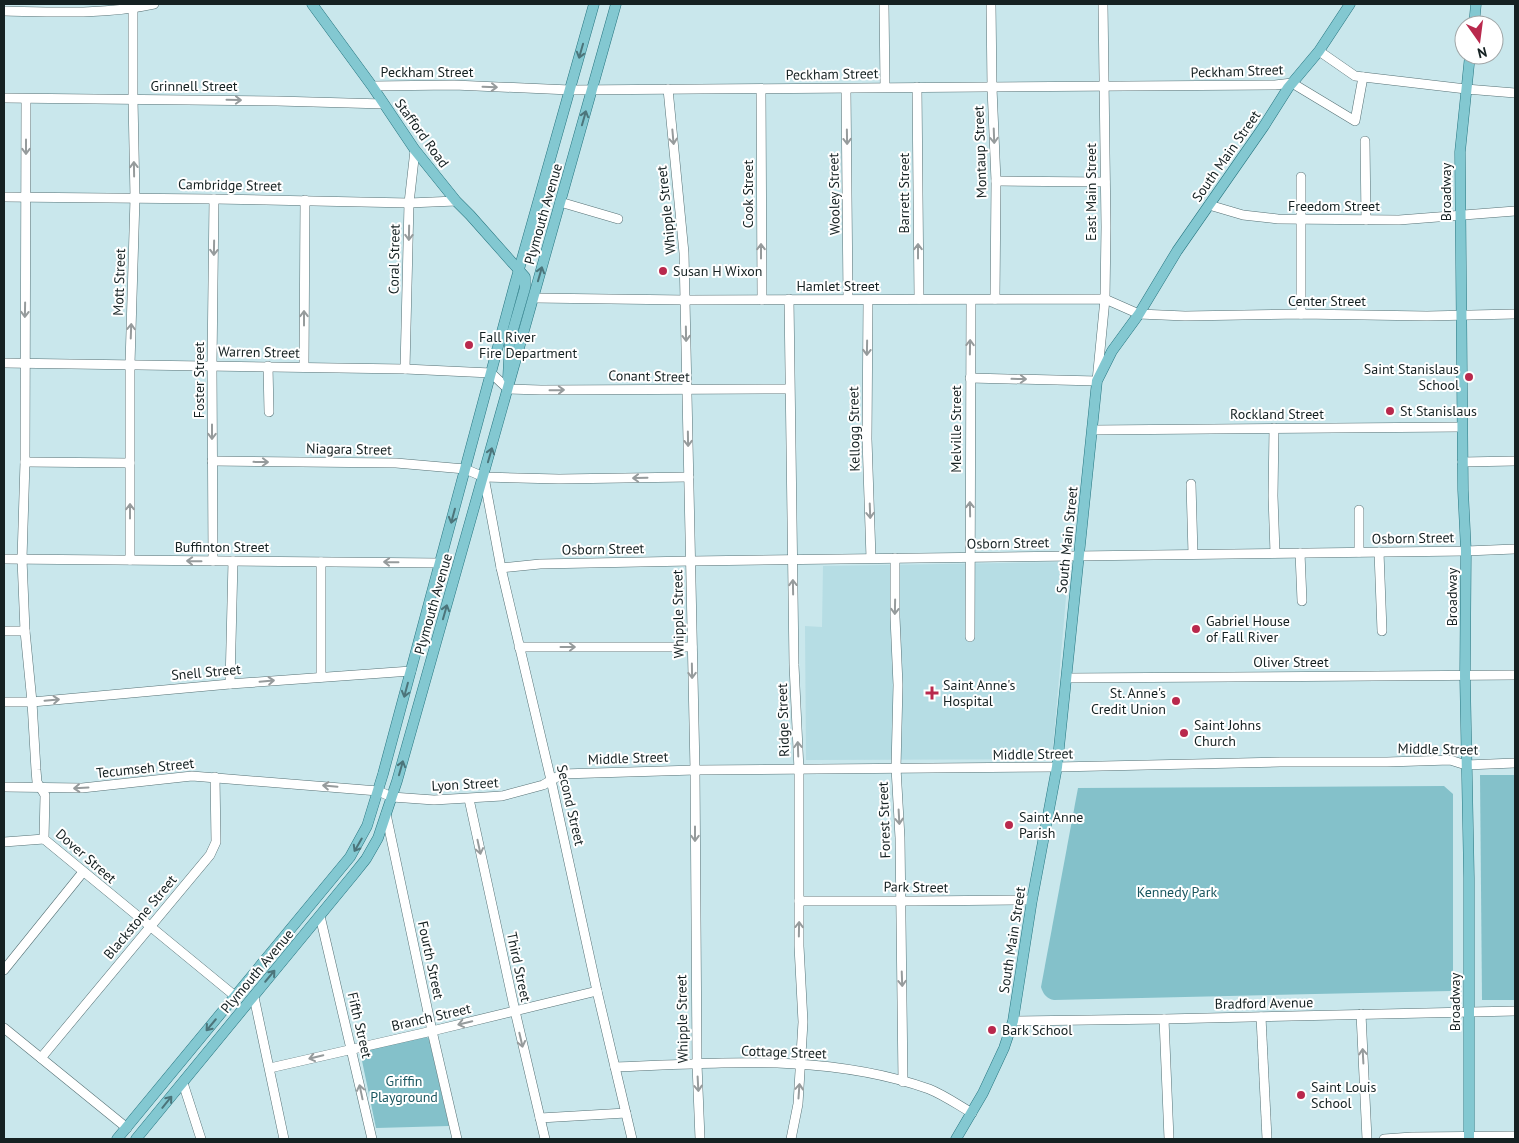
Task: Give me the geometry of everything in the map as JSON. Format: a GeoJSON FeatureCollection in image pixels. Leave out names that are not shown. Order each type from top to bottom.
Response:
{"type":"FeatureCollection","features":[{"type":"Feature","properties":{"kind":"main road","name":"Stafford Road"},"geometry":{"type":"LineString","coordinates":[[312,4],[372,86],[415,150],[456,201],[519,272]]}},
{"type":"Feature","properties":{"kind":"main road","name":"Plymouth Avenue"},"geometry":{"type":"LineString","coordinates":[[117,1139],[354,851],[367,826],[594,4]]}},
{"type":"Feature","properties":{"kind":"main road","name":"Plymouth Avenue"},"geometry":{"type":"LineString","coordinates":[[136,1139],[366,859],[378,838],[392,797],[484,477],[616,4]]}},
{"type":"Feature","properties":{"kind":"main road","name":"South Main Street"},"geometry":{"type":"LineString","coordinates":[[958,1139],[994,1070],[1013,1021],[1032,900],[1057,767],[1097,380],[1112,351],[1139,314],[1177,251],[1292,83],[1319,51],[1350,4]]}},
{"type":"Feature","properties":{"kind":"main road","name":"Broadway"},"geometry":{"type":"LineString","coordinates":[[1469,65],[1460,152],[1460,216],[1462,462],[1466,551],[1465,676],[1469,878],[1469,1138]]}},
{"type":"Feature","properties":{"kind":"main road"},"geometry":{"type":"LineString","coordinates":[[508,389],[510,340],[525,284],[525,277],[519,272]]}},
{"type":"Feature","properties":{"kind":"street"},"geometry":{"type":"LineString","coordinates":[[4,11],[57,8],[103,12],[154,4]]}},
{"type":"Feature","properties":{"kind":"street"},"geometry":{"type":"LineString","coordinates":[[884,4],[885,88]]}},
{"type":"Feature","properties":{"kind":"street","name":"Montaup Street"},"geometry":{"type":"LineString","coordinates":[[992,4],[992,88],[996,181],[995,299]]}},
{"type":"Feature","properties":{"kind":"street","name":"East Main Street"},"geometry":{"type":"LineString","coordinates":[[1097,380],[1105,299],[1103,4]]}},
{"type":"Feature","properties":{"kind":"street","name":"Mott Street"},"geometry":{"type":"LineString","coordinates":[[130,560],[130,364],[135,198],[133,6]]}},
{"type":"Feature","properties":{"kind":"street"},"geometry":{"type":"LineString","coordinates":[[1319,51],[1355,76],[1515,93]]}},
{"type":"Feature","properties":{"kind":"street"},"geometry":{"type":"LineString","coordinates":[[1292,83],[1355,121],[1364,77]]}},
{"type":"Feature","properties":{"kind":"street","name":"Peckham Street"},"geometry":{"type":"LineString","coordinates":[[372,86],[454,85],[570,90],[1104,87],[1275,85],[1292,83]]}},
{"type":"Feature","properties":{"kind":"street","name":"Barrett Street"},"geometry":{"type":"LineString","coordinates":[[917,87],[919,300]]}},
{"type":"Feature","properties":{"kind":"street","name":"Whipple Street"},"geometry":{"type":"LineString","coordinates":[[668,89],[684,253],[686,300],[695,770],[697,1064],[700,1139]]}},
{"type":"Feature","properties":{"kind":"street","name":"Cook Street"},"geometry":{"type":"LineString","coordinates":[[761,89],[762,300]]}},
{"type":"Feature","properties":{"kind":"street","name":"Wooley Street"},"geometry":{"type":"LineString","coordinates":[[846,89],[848,299]]}},
{"type":"Feature","properties":{"kind":"street","name":"Grinnell Street"},"geometry":{"type":"LineString","coordinates":[[4,98],[277,100],[384,104]]}},
{"type":"Feature","properties":{"kind":"street","name":"Dover Street"},"geometry":{"type":"LineString","coordinates":[[26,99],[22,559],[25,631],[37,782],[45,795],[44,839],[235,996]]}},
{"type":"Feature","properties":{"kind":"street"},"geometry":{"type":"LineString","coordinates":[[1365,141],[1366,220]]}},
{"type":"Feature","properties":{"kind":"street","name":"Coral Street"},"geometry":{"type":"LineString","coordinates":[[405,369],[410,203],[415,150]]}},
{"type":"Feature","properties":{"kind":"street"},"geometry":{"type":"LineString","coordinates":[[1301,177],[1301,314]]}},
{"type":"Feature","properties":{"kind":"street"},"geometry":{"type":"LineString","coordinates":[[996,181],[1105,182]]}},
{"type":"Feature","properties":{"kind":"street","name":"Cambridge Street"},"geometry":{"type":"LineString","coordinates":[[4,197],[410,203],[456,201]]}},
{"type":"Feature","properties":{"kind":"street","name":"Foster Street"},"geometry":{"type":"LineString","coordinates":[[213,561],[212,365],[214,199]]}},
{"type":"Feature","properties":{"kind":"street"},"geometry":{"type":"LineString","coordinates":[[304,367],[305,200]]}},
{"type":"Feature","properties":{"kind":"street"},"geometry":{"type":"LineString","coordinates":[[560,202],[618,220]]}},
{"type":"Feature","properties":{"kind":"street","name":"Freedom Street"},"geometry":{"type":"LineString","coordinates":[[1209,205],[1242,215],[1262,218],[1301,219],[1399,220],[1515,211]]}},
{"type":"Feature","properties":{"kind":"street","name":"Hamlet Street"},"geometry":{"type":"LineString","coordinates":[[534,298],[686,300],[1105,299],[1139,314]]}},
{"type":"Feature","properties":{"kind":"street","name":"Ridge Street"},"geometry":{"type":"LineString","coordinates":[[789,300],[789,389],[798,770],[799,946],[802,1022],[798,1104],[791,1139]]}},
{"type":"Feature","properties":{"kind":"street","name":"Kellogg Street"},"geometry":{"type":"LineString","coordinates":[[868,300],[867,439],[872,558]]}},
{"type":"Feature","properties":{"kind":"street","name":"Melville Street"},"geometry":{"type":"LineString","coordinates":[[970,636],[971,300]]}},
{"type":"Feature","properties":{"kind":"street","name":"Center Street"},"geometry":{"type":"LineString","coordinates":[[1139,314],[1185,316],[1301,314],[1462,316],[1515,314]]}},
{"type":"Feature","properties":{"kind":"street","name":"Warren Street"},"geometry":{"type":"LineString","coordinates":[[4,363],[268,366],[491,373]]}},
{"type":"Feature","properties":{"kind":"street"},"geometry":{"type":"LineString","coordinates":[[268,366],[269,412]]}},
{"type":"Feature","properties":{"kind":"street"},"geometry":{"type":"LineString","coordinates":[[491,373],[508,389]]}},
{"type":"Feature","properties":{"kind":"street"},"geometry":{"type":"LineString","coordinates":[[970,378],[1097,380]]}},
{"type":"Feature","properties":{"kind":"street","name":"Conant Street"},"geometry":{"type":"LineString","coordinates":[[508,389],[789,389]]}},
{"type":"Feature","properties":{"kind":"street"},"geometry":{"type":"LineString","coordinates":[[1274,428],[1274,553]]}},
{"type":"Feature","properties":{"kind":"street","name":"Rockland Street"},"geometry":{"type":"LineString","coordinates":[[1092,430],[1462,428]]}},
{"type":"Feature","properties":{"kind":"street"},"geometry":{"type":"LineString","coordinates":[[1462,462],[1515,461]]}},
{"type":"Feature","properties":{"kind":"street"},"geometry":{"type":"LineString","coordinates":[[24,462],[130,463]]}},
{"type":"Feature","properties":{"kind":"street","name":"Niagara Street"},"geometry":{"type":"LineString","coordinates":[[212,462],[396,463],[465,469],[484,477]]}},
{"type":"Feature","properties":{"kind":"street"},"geometry":{"type":"LineString","coordinates":[[484,477],[568,479],[689,477]]}},
{"type":"Feature","properties":{"kind":"street","name":"Second Street"},"geometry":{"type":"LineString","coordinates":[[484,477],[501,568],[632,1139]]}},
{"type":"Feature","properties":{"kind":"street"},"geometry":{"type":"LineString","coordinates":[[1191,484],[1193,554]]}},
{"type":"Feature","properties":{"kind":"street"},"geometry":{"type":"LineString","coordinates":[[1359,510],[1359,552]]}},
{"type":"Feature","properties":{"kind":"street","name":"Osborn Street"},"geometry":{"type":"LineString","coordinates":[[501,568],[540,564],[691,561],[1515,549]]}},
{"type":"Feature","properties":{"kind":"street"},"geometry":{"type":"LineString","coordinates":[[1379,552],[1382,631]]}},
{"type":"Feature","properties":{"kind":"street"},"geometry":{"type":"LineString","coordinates":[[1300,553],[1302,601]]}},
{"type":"Feature","properties":{"kind":"street","name":"Forest Street"},"geometry":{"type":"LineString","coordinates":[[895,558],[898,685],[896,768],[900,838],[903,1082]]}},
{"type":"Feature","properties":{"kind":"street","name":"Buffinton Street"},"geometry":{"type":"LineString","coordinates":[[4,559],[440,563]]}},
{"type":"Feature","properties":{"kind":"street"},"geometry":{"type":"LineString","coordinates":[[230,684],[233,561]]}},
{"type":"Feature","properties":{"kind":"street"},"geometry":{"type":"LineString","coordinates":[[321,562],[321,677]]}},
{"type":"Feature","properties":{"kind":"street"},"geometry":{"type":"LineString","coordinates":[[4,631],[25,631]]}},
{"type":"Feature","properties":{"kind":"street"},"geometry":{"type":"LineString","coordinates":[[519,647],[692,647]]}},
{"type":"Feature","properties":{"kind":"street","name":"Snell Street"},"geometry":{"type":"LineString","coordinates":[[4,702],[32,702],[230,684],[411,671]]}},
{"type":"Feature","properties":{"kind":"street","name":"Oliver Street"},"geometry":{"type":"LineString","coordinates":[[1067,678],[1515,675]]}},
{"type":"Feature","properties":{"kind":"street","name":"Middle Street"},"geometry":{"type":"LineString","coordinates":[[551,780],[562,774],[695,770],[1057,767],[1450,760],[1466,765],[1515,763]]}},
{"type":"Feature","properties":{"kind":"street","name":"Tecumseh Street"},"geometry":{"type":"LineString","coordinates":[[4,787],[82,788],[182,776],[378,790]]}},
{"type":"Feature","properties":{"kind":"street","name":"Blackstone Street"},"geometry":{"type":"LineString","coordinates":[[41,1058],[210,855],[216,842],[215,777]]}},
{"type":"Feature","properties":{"kind":"street","name":"Lyon Street"},"geometry":{"type":"LineString","coordinates":[[378,790],[392,797],[434,800],[469,799],[502,796],[543,786],[551,780]]}},
{"type":"Feature","properties":{"kind":"street","name":"Third Street"},"geometry":{"type":"LineString","coordinates":[[469,799],[515,1012],[545,1139]]}},
{"type":"Feature","properties":{"kind":"street","name":"Fourth Street"},"geometry":{"type":"LineString","coordinates":[[386,814],[457,1139]]}},
{"type":"Feature","properties":{"kind":"street"},"geometry":{"type":"LineString","coordinates":[[4,842],[44,839]]}},
{"type":"Feature","properties":{"kind":"street"},"geometry":{"type":"LineString","coordinates":[[4,970],[84,872]]}},
{"type":"Feature","properties":{"kind":"street","name":"Park Street"},"geometry":{"type":"LineString","coordinates":[[799,902],[1032,900]]}},
{"type":"Feature","properties":{"kind":"street","name":"Fifth Street"},"geometry":{"type":"LineString","coordinates":[[320,916],[372,1139]]}},
{"type":"Feature","properties":{"kind":"street","name":"Branch Street"},"geometry":{"type":"LineString","coordinates":[[270,1068],[515,1012],[597,991]]}},
{"type":"Feature","properties":{"kind":"street"},"geometry":{"type":"LineString","coordinates":[[254,996],[284,1139]]}},
{"type":"Feature","properties":{"kind":"street","name":"Bradford Avenue"},"geometry":{"type":"LineString","coordinates":[[1013,1021],[1515,1010]]}},
{"type":"Feature","properties":{"kind":"street"},"geometry":{"type":"LineString","coordinates":[[1361,1014],[1367,1139]]}},
{"type":"Feature","properties":{"kind":"street"},"geometry":{"type":"LineString","coordinates":[[1261,1017],[1267,1139]]}},
{"type":"Feature","properties":{"kind":"street"},"geometry":{"type":"LineString","coordinates":[[1164,1019],[1169,1139]]}},
{"type":"Feature","properties":{"kind":"street"},"geometry":{"type":"LineString","coordinates":[[4,1028],[127,1128]]}},
{"type":"Feature","properties":{"kind":"street","name":"Cottage Street"},"geometry":{"type":"LineString","coordinates":[[615,1068],[697,1064],[801,1063],[880,1074],[930,1090],[972,1113]]}},
{"type":"Feature","properties":{"kind":"street"},"geometry":{"type":"LineString","coordinates":[[183,1083],[201,1139]]}},
{"type":"Feature","properties":{"kind":"street"},"geometry":{"type":"LineString","coordinates":[[540,1118],[626,1113]]}},
{"type":"Feature","properties":{"kind":"street"},"geometry":{"type":"LineString","coordinates":[[1384,1139],[1515,1136]]}},
{"type":"Feature","properties":{"kind":"shaded area","name":"Saint Anne's Hospital"},"geometry":{"type":"Polygon","coordinates":[[[1069,562],[1052,759],[806,760],[805,626],[822,627],[823,566],[1069,562]]]}},
{"type":"Feature","properties":{"kind":"green space"},"geometry":{"type":"Polygon","coordinates":[[[1480,775],[1515,775],[1515,1000],[1482,1000],[1480,775]]]}},
{"type":"Feature","properties":{"kind":"green space","name":"Kennedy Park"},"geometry":{"type":"Polygon","coordinates":[[[1444,786],[1453,794],[1453,989],[1450,991],[1054,1000],[1047,997],[1043,992],[1041,987],[1078,788],[1444,786]]]}},
{"type":"Feature","properties":{"kind":"green space","name":"Griffin Playground"},"geometry":{"type":"Polygon","coordinates":[[[427,1037],[449,1126],[376,1128],[361,1056],[362,1051],[427,1037]]]}},
{"type":"Feature","properties":{"kind":"place","name":"Susan H Wixon"},"geometry":{"type":"Point","coordinates":[663,271]}},
{"type":"Feature","properties":{"kind":"place","name":"Fall River Fire Department"},"geometry":{"type":"Point","coordinates":[469,345]}},
{"type":"Feature","properties":{"kind":"place","name":"Saint Stanislaus School"},"geometry":{"type":"Point","coordinates":[1469,377]}},
{"type":"Feature","properties":{"kind":"place","name":"St Stanislaus"},"geometry":{"type":"Point","coordinates":[1390,411]}},
{"type":"Feature","properties":{"kind":"place","name":"Gabriel House of Fall River"},"geometry":{"type":"Point","coordinates":[1196,629]}},
{"type":"Feature","properties":{"kind":"place","name":"Saint Anne's Hospital"},"geometry":{"type":"Point","coordinates":[932,693]}},
{"type":"Feature","properties":{"kind":"place","name":"St. Anne's Credit Union"},"geometry":{"type":"Point","coordinates":[1176,701]}},
{"type":"Feature","properties":{"kind":"place","name":"Saint Johns Church"},"geometry":{"type":"Point","coordinates":[1184,733]}},
{"type":"Feature","properties":{"kind":"place","name":"Saint Anne Parish"},"geometry":{"type":"Point","coordinates":[1009,825]}},
{"type":"Feature","properties":{"kind":"place","name":"Bark School"},"geometry":{"type":"Point","coordinates":[992,1030]}},
{"type":"Feature","properties":{"kind":"place","name":"Saint Louis School"},"geometry":{"type":"Point","coordinates":[1301,1095]}}]}
